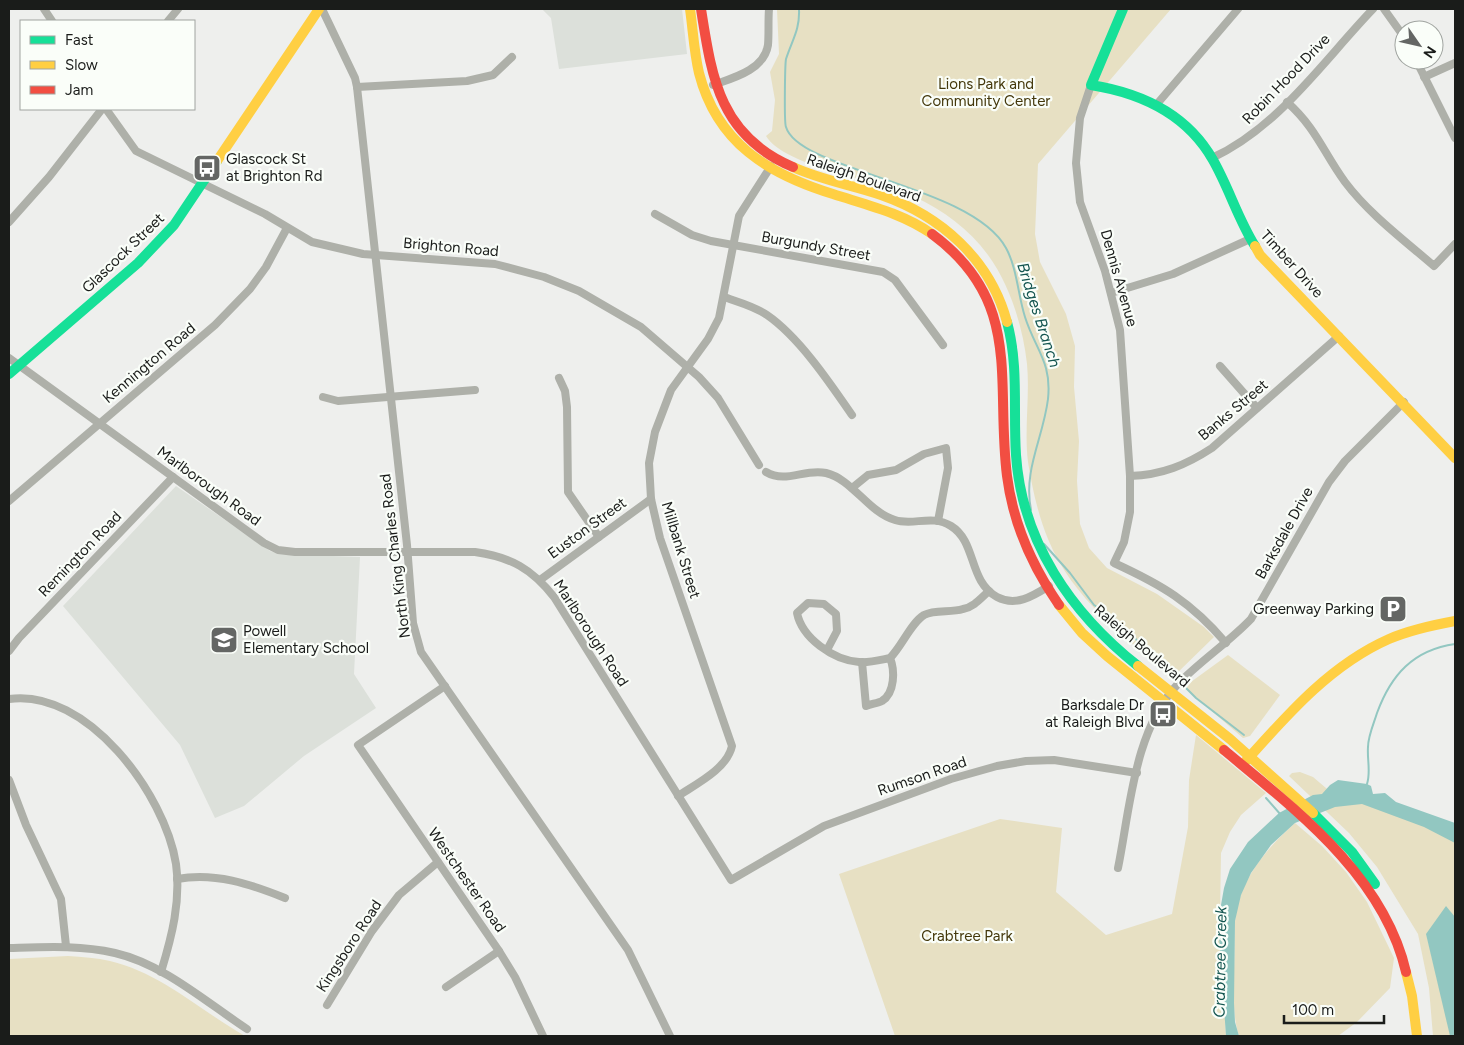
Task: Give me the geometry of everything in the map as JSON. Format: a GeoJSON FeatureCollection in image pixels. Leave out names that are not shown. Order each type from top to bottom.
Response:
{"type":"FeatureCollection","features":[{"type":"Feature","properties":{"kind":"main road","name":"Glascock Street"},"geometry":{"type":"LineString","coordinates":[[9,374],[138,263],[174,225],[321,9]]}},
{"type":"Feature","properties":{"kind":"main road","name":"Raleigh Boulevard"},"geometry":{"type":"LineString","coordinates":[[690,9],[699,73],[704,88],[726,130],[749,154],[769,169],[807,187],[901,216],[932,234],[948,246],[971,273],[991,307],[1001,342],[1005,379],[1005,458],[1010,492],[1022,535],[1047,587],[1059,606],[1088,638],[1273,791],[1319,833],[1360,876],[1391,928],[1407,973],[1414,1002],[1417,1036]]}},
{"type":"Feature","properties":{"kind":"main road","name":"Raleigh Boulevard"},"geometry":{"type":"LineString","coordinates":[[701,9],[710,70],[715,84],[735,122],[757,146],[775,160],[819,179],[907,205],[939,224],[956,238],[981,266],[1001,302],[1013,339],[1016,370],[1016,456],[1021,490],[1032,530],[1057,581],[1080,614],[1096,630],[1284,786],[1330,828],[1368,873],[1398,925],[1417,982],[1424,1036]]}},
{"type":"Feature","properties":{"kind":"main road","name":"Dennis Avenue"},"geometry":{"type":"LineString","coordinates":[[1091,85],[1123,9]]}},
{"type":"Feature","properties":{"kind":"main road","name":"Timber Drive"},"geometry":{"type":"LineString","coordinates":[[1091,85],[1125,90],[1157,104],[1188,127],[1212,158],[1250,240],[1266,261],[1404,402],[1455,458]]}},
{"type":"Feature","properties":{"kind":"main road"},"geometry":{"type":"LineString","coordinates":[[1243,765],[1304,697],[1342,665],[1390,639],[1424,627],[1455,622]]}},
{"type":"Feature","properties":{"kind":"street"},"geometry":{"type":"LineString","coordinates":[[44,9],[51,20]]}},
{"type":"Feature","properties":{"kind":"street"},"geometry":{"type":"LineString","coordinates":[[169,20],[178,9]]}},
{"type":"Feature","properties":{"kind":"street","name":"North King Charles Road"},"geometry":{"type":"LineString","coordinates":[[321,9],[355,78],[357,87],[376,255],[389,398],[407,551],[413,623],[422,652],[628,950],[670,1036]]}},
{"type":"Feature","properties":{"kind":"street"},"geometry":{"type":"LineString","coordinates":[[704,88],[738,77],[759,62],[766,52],[768,44],[769,9]]}},
{"type":"Feature","properties":{"kind":"street"},"geometry":{"type":"LineString","coordinates":[[1157,104],[1238,9]]}},
{"type":"Feature","properties":{"kind":"street","name":"Robin Hood Drive"},"geometry":{"type":"LineString","coordinates":[[1212,158],[1242,143],[1264,126],[1373,9]]}},
{"type":"Feature","properties":{"kind":"street"},"geometry":{"type":"LineString","coordinates":[[1384,9],[1394,23]]}},
{"type":"Feature","properties":{"kind":"street"},"geometry":{"type":"LineString","coordinates":[[357,87],[467,81],[493,74],[512,57]]}},
{"type":"Feature","properties":{"kind":"street"},"geometry":{"type":"LineString","coordinates":[[1424,77],[1455,64]]}},
{"type":"Feature","properties":{"kind":"street"},"geometry":{"type":"LineString","coordinates":[[1421,70],[1455,138]]}},
{"type":"Feature","properties":{"kind":"street","name":"Dennis Avenue"},"geometry":{"type":"LineString","coordinates":[[1091,85],[1080,118],[1076,163],[1080,202],[1111,292],[1120,330],[1130,476],[1130,512],[1124,542],[1114,562],[1156,582],[1184,600],[1226,643]]}},
{"type":"Feature","properties":{"kind":"street"},"geometry":{"type":"LineString","coordinates":[[1287,102],[1312,128],[1345,181],[1362,202],[1434,266],[1455,244]]}},
{"type":"Feature","properties":{"kind":"street"},"geometry":{"type":"LineString","coordinates":[[9,222],[49,178],[101,110]]}},
{"type":"Feature","properties":{"kind":"street","name":"Brighton Road"},"geometry":{"type":"LineString","coordinates":[[107,110],[136,151],[265,214],[312,242],[330,248],[376,255],[495,264],[544,277],[579,291],[628,318],[688,367],[718,398],[759,465]]}},
{"type":"Feature","properties":{"kind":"street","name":"Millbank Street"},"geometry":{"type":"LineString","coordinates":[[678,796],[718,768],[731,753],[732,746],[660,538],[651,499],[649,463],[655,432],[671,390],[708,340],[719,318],[739,216],[775,160]]}},
{"type":"Feature","properties":{"kind":"street","name":"Burgundy Street"},"geometry":{"type":"LineString","coordinates":[[655,214],[692,235],[883,272],[895,280],[943,345]]}},
{"type":"Feature","properties":{"kind":"street","name":"Kennington Road"},"geometry":{"type":"LineString","coordinates":[[9,501],[215,325],[250,289],[266,267],[287,228]]}},
{"type":"Feature","properties":{"kind":"street"},"geometry":{"type":"LineString","coordinates":[[1111,292],[1173,274],[1250,240]]}},
{"type":"Feature","properties":{"kind":"street"},"geometry":{"type":"LineString","coordinates":[[724,297],[753,307],[776,323],[826,376],[852,415]]}},
{"type":"Feature","properties":{"kind":"street","name":"Banks Street"},"geometry":{"type":"LineString","coordinates":[[1130,476],[1170,470],[1190,462],[1212,448],[1339,336]]}},
{"type":"Feature","properties":{"kind":"street","name":"Marlborough Road"},"geometry":{"type":"LineString","coordinates":[[9,358],[264,543],[278,550],[295,552],[475,552],[495,555],[518,565],[540,580],[554,598],[731,880]]}},
{"type":"Feature","properties":{"kind":"street"},"geometry":{"type":"LineString","coordinates":[[1220,366],[1257,408]]}},
{"type":"Feature","properties":{"kind":"street"},"geometry":{"type":"LineString","coordinates":[[559,378],[567,407],[568,492],[599,537]]}},
{"type":"Feature","properties":{"kind":"street"},"geometry":{"type":"LineString","coordinates":[[323,398],[338,401],[475,390]]}},
{"type":"Feature","properties":{"kind":"street","name":"Barksdale Drive"},"geometry":{"type":"LineString","coordinates":[[1118,868],[1143,745],[1164,701],[1193,671],[1251,619],[1329,482],[1345,461],[1404,402]]}},
{"type":"Feature","properties":{"kind":"street"},"geometry":{"type":"LineString","coordinates":[[852,488],[868,476],[896,470],[924,454],[946,448],[948,468],[938,521]]}},
{"type":"Feature","properties":{"kind":"street"},"geometry":{"type":"LineString","coordinates":[[766,472],[775,477],[826,473],[852,488],[875,510],[896,521],[931,519],[949,524],[960,533],[980,583],[999,598],[1013,602],[1032,596],[1057,581]]}},
{"type":"Feature","properties":{"kind":"street","name":"Remington Road"},"geometry":{"type":"LineString","coordinates":[[9,651],[19,638],[173,477]]}},
{"type":"Feature","properties":{"kind":"street","name":"Euston Street"},"geometry":{"type":"LineString","coordinates":[[540,580],[651,499]]}},
{"type":"Feature","properties":{"kind":"street"},"geometry":{"type":"LineString","coordinates":[[827,650],[837,630],[836,614],[824,604],[808,603],[797,613],[800,624],[810,638],[827,650],[848,661],[862,662],[890,658],[909,635],[915,622],[926,614],[963,609],[975,604],[989,591]]}},
{"type":"Feature","properties":{"kind":"street"},"geometry":{"type":"LineString","coordinates":[[862,662],[866,706],[882,701],[887,696],[893,681],[894,668],[890,658]]}},
{"type":"Feature","properties":{"kind":"street","name":"Westchester Road"},"geometry":{"type":"LineString","coordinates":[[445,686],[358,745],[499,951],[515,977],[543,1036]]}},
{"type":"Feature","properties":{"kind":"street"},"geometry":{"type":"LineString","coordinates":[[9,699],[36,699],[52,703],[86,722],[110,745],[143,782],[151,795],[166,826],[176,863],[177,878],[177,904],[172,934],[161,972]]}},
{"type":"Feature","properties":{"kind":"street","name":"Rumson Road"},"geometry":{"type":"LineString","coordinates":[[731,880],[824,826],[951,779],[997,766],[1026,761],[1054,760],[1137,773]]}},
{"type":"Feature","properties":{"kind":"street"},"geometry":{"type":"LineString","coordinates":[[9,780],[26,825],[61,899],[66,946]]}},
{"type":"Feature","properties":{"kind":"street","name":"Kingsboro Road"},"geometry":{"type":"LineString","coordinates":[[328,1005],[372,931],[399,895],[438,862]]}},
{"type":"Feature","properties":{"kind":"street"},"geometry":{"type":"LineString","coordinates":[[177,878],[196,876],[216,877],[260,888],[285,898]]}},
{"type":"Feature","properties":{"kind":"street"},"geometry":{"type":"LineString","coordinates":[[9,948],[66,946],[117,953],[161,972],[246,1028]]}},
{"type":"Feature","properties":{"kind":"street"},"geometry":{"type":"LineString","coordinates":[[446,987],[499,951]]}},
{"type":"Feature","properties":{"kind":"shaded area"},"geometry":{"type":"Polygon","coordinates":[[[542,9],[682,9],[687,54],[559,69],[551,18],[542,9]]]}},
{"type":"Feature","properties":{"kind":"shaded area","name":"Powell Elementary School"},"geometry":{"type":"Polygon","coordinates":[[[176,486],[270,551],[279,554],[360,557],[354,674],[376,708],[304,756],[244,806],[215,818],[180,745],[63,606],[176,486]]]}},
{"type":"Feature","properties":{"kind":"green space","name":"Lions Park and Community Center"},"geometry":{"type":"Polygon","coordinates":[[[777,9],[1171,9],[1038,164],[1035,234],[1040,262],[1066,314],[1075,346],[1074,387],[1079,441],[1077,481],[1080,524],[1089,548],[1107,568],[1157,594],[1204,627],[1214,637],[1172,678],[1101,615],[1071,580],[1048,539],[1036,501],[1028,462],[1028,376],[1019,321],[1003,279],[988,255],[964,229],[945,214],[925,202],[900,191],[812,165],[776,147],[766,136],[772,131],[775,100],[770,72],[779,54],[777,9]]]}},
{"type":"Feature","properties":{"kind":"green space"},"geometry":{"type":"Polygon","coordinates":[[[1228,655],[1280,695],[1250,736],[1243,738],[1184,687],[1228,655]]]}},
{"type":"Feature","properties":{"kind":"green space","name":"Crabtree Park"},"geometry":{"type":"Polygon","coordinates":[[[1196,735],[1266,793],[1241,815],[1230,832],[1221,853],[1220,917],[1226,1036],[895,1036],[839,874],[1000,819],[1062,828],[1056,892],[1106,935],[1172,914],[1188,827],[1189,780],[1196,735]]]}},
{"type":"Feature","properties":{"kind":"green space"},"geometry":{"type":"Polygon","coordinates":[[[1300,772],[1313,777],[1333,794],[1455,832],[1455,1036],[1433,1036],[1429,988],[1418,934],[1377,867],[1349,833],[1289,776],[1292,773],[1300,772]]]}},
{"type":"Feature","properties":{"kind":"green space"},"geometry":{"type":"Polygon","coordinates":[[[1295,823],[1322,846],[1346,872],[1367,902],[1394,958],[1390,988],[1357,1022],[1338,1036],[1239,1036],[1234,1011],[1235,922],[1237,907],[1255,867],[1295,823]]]}},
{"type":"Feature","properties":{"kind":"green space"},"geometry":{"type":"Polygon","coordinates":[[[68,956],[110,961],[146,974],[164,983],[245,1036],[9,1036],[9,959],[68,956]]]}},
{"type":"Feature","properties":{"kind":"water"},"geometry":{"type":"Polygon","coordinates":[[[1338,780],[1367,784],[1371,786],[1373,794],[1385,793],[1396,802],[1455,823],[1455,843],[1424,827],[1362,804],[1335,807],[1295,823],[1271,845],[1251,873],[1241,895],[1235,921],[1234,1003],[1235,1022],[1239,1036],[1226,1036],[1218,922],[1224,888],[1230,869],[1248,842],[1279,813],[1313,795],[1322,794],[1330,785],[1338,780]]]}},
{"type":"Feature","properties":{"kind":"water"},"geometry":{"type":"Polygon","coordinates":[[[1446,906],[1455,917],[1455,1036],[1450,1036],[1426,934],[1446,906]]]}},
{"type":"Feature","properties":{"kind":"waterway","name":"Bridges Branch"},"geometry":{"type":"LineString","coordinates":[[799,9],[797,29],[786,59],[785,93],[786,127],[798,142],[821,156],[925,194],[959,209],[987,227],[1006,248],[1010,256],[1025,317],[1042,356],[1048,375],[1049,386],[1046,414],[1030,481],[1031,510]]}},
{"type":"Feature","properties":{"kind":"waterway","name":"Bridges Branch"},"geometry":{"type":"LineString","coordinates":[[1044,544],[1070,573],[1094,605],[1114,618],[1179,681]]}},
{"type":"Feature","properties":{"kind":"waterway"},"geometry":{"type":"LineString","coordinates":[[1367,784],[1369,775],[1369,738],[1377,713],[1389,687],[1406,666],[1416,658],[1440,647],[1455,644]]}},
{"type":"Feature","properties":{"kind":"waterway","name":"Bridges Branch"},"geometry":{"type":"LineString","coordinates":[[1182,684],[1196,698],[1244,735]]}},
{"type":"Feature","properties":{"kind":"waterway","name":"Bridges Branch"},"geometry":{"type":"LineString","coordinates":[[1266,798],[1281,815]]}},
{"type":"Feature","properties":{"kind":"traffic: fast"},"geometry":{"type":"LineString","coordinates":[[1123,9],[1091,85],[1145,100],[1161,108],[1190,130],[1213,160],[1255,246]]}},
{"type":"Feature","properties":{"kind":"traffic: fast"},"geometry":{"type":"LineString","coordinates":[[9,374],[138,263],[174,225],[217,161]]}},
{"type":"Feature","properties":{"kind":"traffic: fast"},"geometry":{"type":"LineString","coordinates":[[1007,322],[1013,355],[1016,455],[1020,487],[1028,517],[1054,573],[1072,599],[1092,623],[1138,666]]}},
{"type":"Feature","properties":{"kind":"traffic: fast"},"geometry":{"type":"LineString","coordinates":[[1313,813],[1352,852],[1375,884]]}},
{"type":"Feature","properties":{"kind":"traffic: slow"},"geometry":{"type":"LineString","coordinates":[[217,161],[319,9]]}},
{"type":"Feature","properties":{"kind":"traffic: slow"},"geometry":{"type":"LineString","coordinates":[[690,9],[697,65],[707,97],[718,119],[732,137],[748,152],[767,165],[809,186],[909,220],[932,234]]}},
{"type":"Feature","properties":{"kind":"traffic: slow"},"geometry":{"type":"LineString","coordinates":[[793,167],[881,195],[924,215],[943,228],[960,243],[989,279],[999,299],[1007,322]]}},
{"type":"Feature","properties":{"kind":"traffic: slow"},"geometry":{"type":"LineString","coordinates":[[1255,246],[1260,255],[1455,458]]}},
{"type":"Feature","properties":{"kind":"traffic: slow"},"geometry":{"type":"LineString","coordinates":[[1059,605],[1082,633],[1107,656],[1224,750]]}},
{"type":"Feature","properties":{"kind":"traffic: slow"},"geometry":{"type":"LineString","coordinates":[[1245,762],[1293,709],[1348,663],[1389,639],[1422,628],[1455,621]]}},
{"type":"Feature","properties":{"kind":"traffic: slow"},"geometry":{"type":"LineString","coordinates":[[1138,666],[1230,739],[1313,813]]}},
{"type":"Feature","properties":{"kind":"traffic: slow"},"geometry":{"type":"LineString","coordinates":[[1406,972],[1412,996],[1417,1036]]}},
{"type":"Feature","properties":{"kind":"traffic: jam"},"geometry":{"type":"LineString","coordinates":[[701,9],[716,82],[724,103],[735,122],[749,139],[769,154],[793,167]]}},
{"type":"Feature","properties":{"kind":"traffic: jam"},"geometry":{"type":"LineString","coordinates":[[932,234],[961,260],[981,287],[993,315],[1000,344],[1004,441],[1007,476],[1014,511],[1032,559],[1059,605]]}},
{"type":"Feature","properties":{"kind":"traffic: jam"},"geometry":{"type":"LineString","coordinates":[[1224,750],[1307,821],[1358,875],[1378,905],[1395,937],[1406,972]]}},
{"type":"Feature","properties":{"kind":"place","name":"Glascock St at Brighton Rd"},"geometry":{"type":"Point","coordinates":[207,168]}},
{"type":"Feature","properties":{"kind":"place","name":"Greenway Parking"},"geometry":{"type":"Point","coordinates":[1393,609]}},
{"type":"Feature","properties":{"kind":"place","name":"Powell Elementary School"},"geometry":{"type":"Point","coordinates":[224,640]}},
{"type":"Feature","properties":{"kind":"place","name":"Barksdale Dr at Raleigh Blvd"},"geometry":{"type":"Point","coordinates":[1163,714]}},
{"type":"Feature","properties":{"kind":"water label","name":"Crabtree Creek"},"geometry":{"type":"Point","coordinates":[1220,962]}}]}
